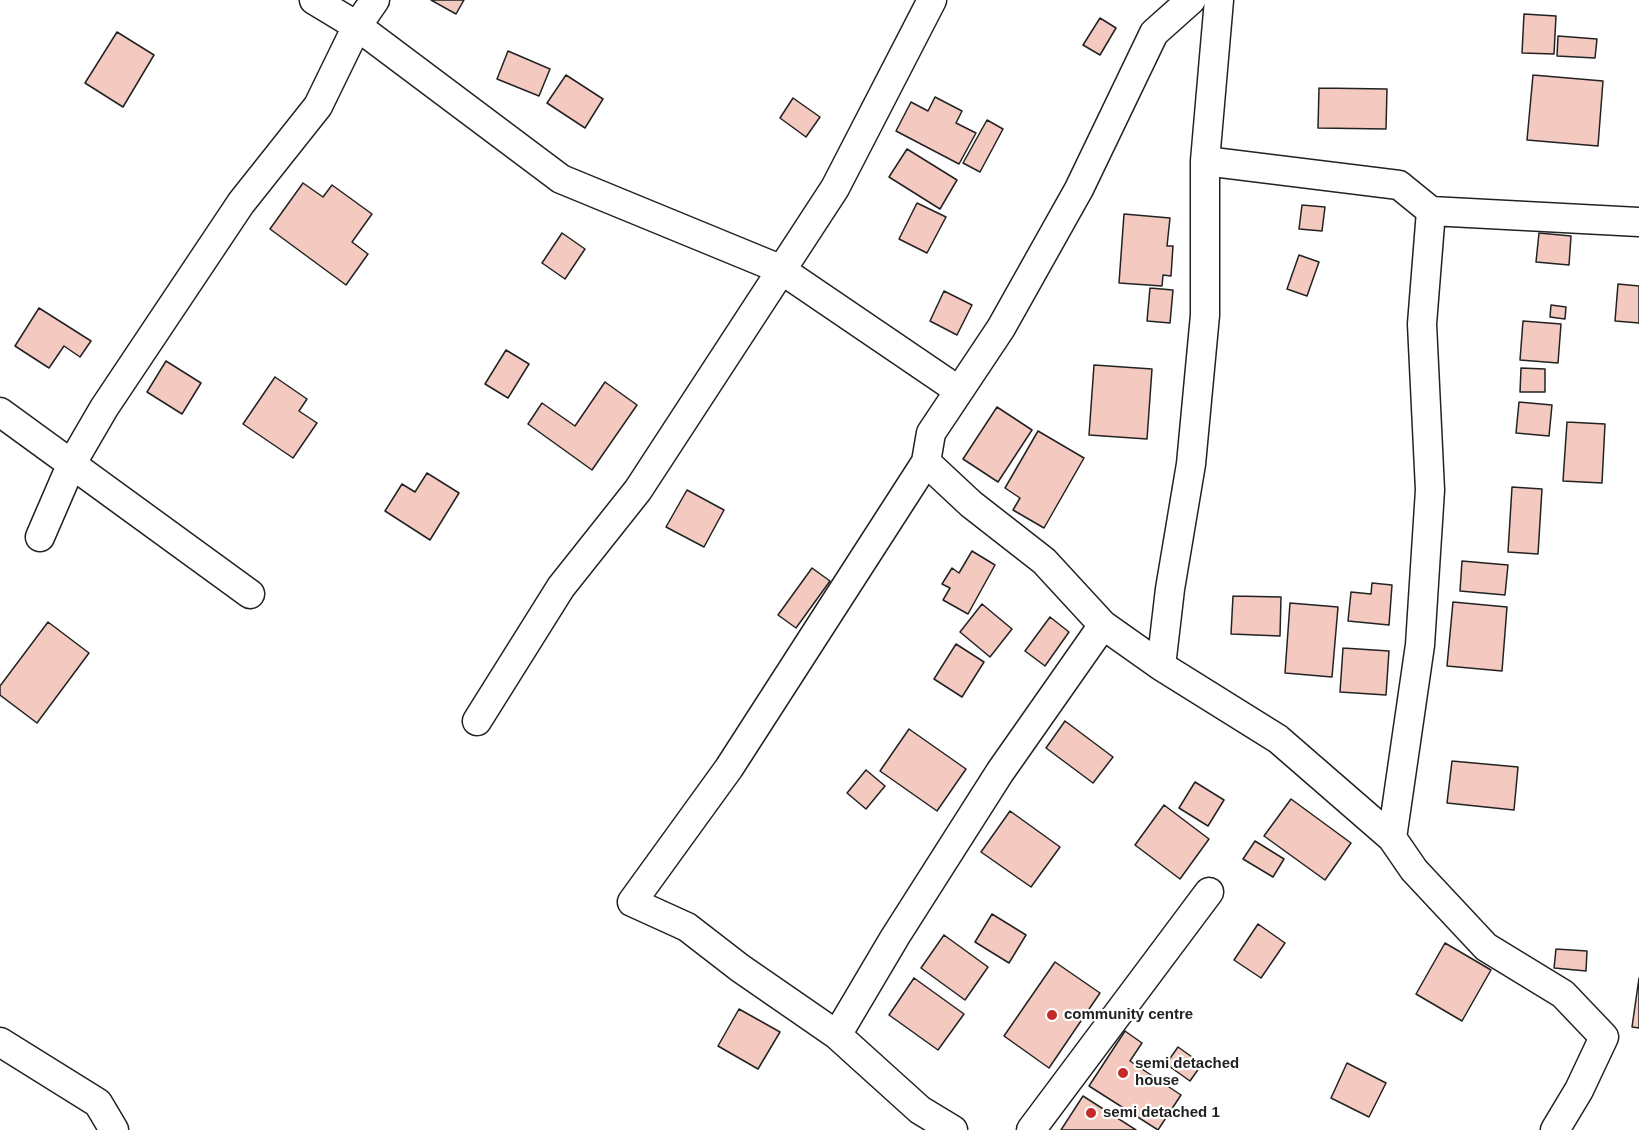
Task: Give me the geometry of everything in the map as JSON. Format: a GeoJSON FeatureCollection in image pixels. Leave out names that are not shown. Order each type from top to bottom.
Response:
{"type":"FeatureCollection","features":[{"type":"Feature","properties":{"kind":"street"},"geometry":{"type":"LineString","coordinates":[[314,0],[357,26],[561,179],[780,269],[958,390]]}},
{"type":"Feature","properties":{"kind":"street"},"geometry":{"type":"LineString","coordinates":[[40,537],[72,463],[130,368],[241,203],[318,106],[357,26],[375,0]]}},
{"type":"Feature","properties":{"kind":"street"},"geometry":{"type":"LineString","coordinates":[[477,721],[561,587],[638,490],[780,269],[835,188],[932,0]]}},
{"type":"Feature","properties":{"kind":"street"},"geometry":{"type":"LineString","coordinates":[[953,1130],[920,1110],[837,1035],[740,968],[687,927],[632,902],[729,768],[926,462],[931,433],[1001,328],[1079,189],[1154,33],[1191,0]]}},
{"type":"Feature","properties":{"kind":"street"},"geometry":{"type":"LineString","coordinates":[[1161,666],[1170,589],[1191,464],[1205,315],[1205,161],[1218,0]]}},
{"type":"Feature","properties":{"kind":"street"},"geometry":{"type":"LineString","coordinates":[[1205,161],[1399,185],[1431,211],[1639,222]]}},
{"type":"Feature","properties":{"kind":"street"},"geometry":{"type":"LineString","coordinates":[[1392,838],[1419,656],[1423,610],[1430,490],[1422,324],[1431,211]]}},
{"type":"Feature","properties":{"kind":"street"},"geometry":{"type":"LineString","coordinates":[[0,412],[250,594]]}},
{"type":"Feature","properties":{"kind":"street"},"geometry":{"type":"LineString","coordinates":[[926,462],[971,504],[1044,561],[1103,625],[1161,666],[1278,739],[1392,838],[1414,870],[1486,947],[1563,994],[1604,1037],[1579,1090],[1555,1130]]}},
{"type":"Feature","properties":{"kind":"street"},"geometry":{"type":"LineString","coordinates":[[837,1035],[894,937],[1000,772],[1103,625]]}},
{"type":"Feature","properties":{"kind":"street"},"geometry":{"type":"LineString","coordinates":[[1031,1130],[1209,892]]}},
{"type":"Feature","properties":{"kind":"street"},"geometry":{"type":"LineString","coordinates":[[0,1042],[98,1103],[114,1130]]}},
{"type":"Feature","properties":{"kind":"building"},"geometry":{"type":"Polygon","coordinates":[[[431,0],[464,0],[456,14],[431,0]]]}},
{"type":"Feature","properties":{"kind":"building"},"geometry":{"type":"Polygon","coordinates":[[[1524,14],[1556,16],[1554,54],[1522,53],[1524,14]]]}},
{"type":"Feature","properties":{"kind":"building"},"geometry":{"type":"Polygon","coordinates":[[[1100,18],[1116,28],[1100,55],[1083,45],[1100,18]]]}},
{"type":"Feature","properties":{"kind":"building"},"geometry":{"type":"Polygon","coordinates":[[[117,32],[154,55],[123,107],[85,83],[117,32]]]}},
{"type":"Feature","properties":{"kind":"building"},"geometry":{"type":"Polygon","coordinates":[[[1558,36],[1597,39],[1595,58],[1557,56],[1558,36]]]}},
{"type":"Feature","properties":{"kind":"building"},"geometry":{"type":"Polygon","coordinates":[[[508,51],[550,69],[539,96],[497,79],[508,51]]]}},
{"type":"Feature","properties":{"kind":"building"},"geometry":{"type":"Polygon","coordinates":[[[566,75],[603,99],[585,128],[547,103],[566,75]]]}},
{"type":"Feature","properties":{"kind":"building"},"geometry":{"type":"Polygon","coordinates":[[[1533,75],[1603,81],[1598,146],[1527,140],[1533,75]]]}},
{"type":"Feature","properties":{"kind":"building"},"geometry":{"type":"Polygon","coordinates":[[[1319,88],[1387,89],[1386,129],[1318,128],[1319,88]]]}},
{"type":"Feature","properties":{"kind":"building"},"geometry":{"type":"Polygon","coordinates":[[[935,97],[962,111],[956,123],[976,133],[959,164],[896,131],[911,102],[928,111],[935,97]]]}},
{"type":"Feature","properties":{"kind":"building"},"geometry":{"type":"Polygon","coordinates":[[[793,98],[820,117],[806,137],[780,118],[793,98]]]}},
{"type":"Feature","properties":{"kind":"building"},"geometry":{"type":"Polygon","coordinates":[[[987,120],[1003,129],[980,172],[963,163],[987,120]]]}},
{"type":"Feature","properties":{"kind":"building"},"geometry":{"type":"Polygon","coordinates":[[[907,149],[957,180],[940,209],[889,177],[907,149]]]}},
{"type":"Feature","properties":{"kind":"building"},"geometry":{"type":"Polygon","coordinates":[[[303,183],[323,197],[332,185],[372,214],[352,242],[368,254],[346,285],[270,229],[303,183]]]}},
{"type":"Feature","properties":{"kind":"building"},"geometry":{"type":"Polygon","coordinates":[[[917,203],[946,217],[927,253],[899,239],[917,203]]]}},
{"type":"Feature","properties":{"kind":"building"},"geometry":{"type":"Polygon","coordinates":[[[1302,205],[1325,207],[1322,231],[1299,229],[1302,205]]]}},
{"type":"Feature","properties":{"kind":"building"},"geometry":{"type":"Polygon","coordinates":[[[1124,214],[1170,218],[1167,246],[1173,246],[1171,276],[1163,275],[1162,286],[1119,283],[1124,214]]]}},
{"type":"Feature","properties":{"kind":"building"},"geometry":{"type":"Polygon","coordinates":[[[562,233],[585,249],[565,279],[542,263],[562,233]]]}},
{"type":"Feature","properties":{"kind":"building"},"geometry":{"type":"Polygon","coordinates":[[[1539,233],[1571,236],[1569,265],[1536,262],[1539,233]]]}},
{"type":"Feature","properties":{"kind":"building"},"geometry":{"type":"Polygon","coordinates":[[[1299,255],[1319,262],[1307,296],[1287,289],[1299,255]]]}},
{"type":"Feature","properties":{"kind":"building"},"geometry":{"type":"Polygon","coordinates":[[[1618,284],[1639,286],[1639,323],[1615,321],[1618,284]]]}},
{"type":"Feature","properties":{"kind":"building"},"geometry":{"type":"Polygon","coordinates":[[[1150,288],[1173,290],[1170,323],[1147,321],[1150,288]]]}},
{"type":"Feature","properties":{"kind":"building"},"geometry":{"type":"Polygon","coordinates":[[[944,291],[972,305],[957,335],[930,321],[944,291]]]}},
{"type":"Feature","properties":{"kind":"building"},"geometry":{"type":"Polygon","coordinates":[[[1551,305],[1566,307],[1565,319],[1550,317],[1551,305]]]}},
{"type":"Feature","properties":{"kind":"building"},"geometry":{"type":"Polygon","coordinates":[[[39,308],[91,341],[80,357],[64,346],[49,368],[15,346],[39,308]]]}},
{"type":"Feature","properties":{"kind":"building"},"geometry":{"type":"Polygon","coordinates":[[[1523,321],[1561,324],[1558,363],[1520,360],[1523,321]]]}},
{"type":"Feature","properties":{"kind":"building"},"geometry":{"type":"Polygon","coordinates":[[[506,350],[529,364],[508,398],[485,384],[506,350]]]}},
{"type":"Feature","properties":{"kind":"building"},"geometry":{"type":"Polygon","coordinates":[[[166,361],[201,383],[182,414],[147,392],[166,361]]]}},
{"type":"Feature","properties":{"kind":"building"},"geometry":{"type":"Polygon","coordinates":[[[1094,365],[1152,369],[1147,439],[1089,435],[1094,365]]]}},
{"type":"Feature","properties":{"kind":"building"},"geometry":{"type":"Polygon","coordinates":[[[1521,368],[1545,369],[1545,392],[1520,392],[1521,368]]]}},
{"type":"Feature","properties":{"kind":"building"},"geometry":{"type":"Polygon","coordinates":[[[275,377],[307,399],[299,411],[317,423],[293,458],[243,424],[275,377]]]}},
{"type":"Feature","properties":{"kind":"building"},"geometry":{"type":"Polygon","coordinates":[[[605,382],[637,405],[592,470],[528,424],[542,403],[575,426],[605,382]]]}},
{"type":"Feature","properties":{"kind":"building"},"geometry":{"type":"Polygon","coordinates":[[[1519,402],[1552,405],[1549,436],[1516,433],[1519,402]]]}},
{"type":"Feature","properties":{"kind":"building"},"geometry":{"type":"Polygon","coordinates":[[[997,407],[1032,430],[998,482],[963,459],[997,407]]]}},
{"type":"Feature","properties":{"kind":"building"},"geometry":{"type":"Polygon","coordinates":[[[1567,422],[1605,424],[1602,483],[1563,481],[1567,422]]]}},
{"type":"Feature","properties":{"kind":"building"},"geometry":{"type":"Polygon","coordinates":[[[1038,431],[1084,458],[1044,528],[1013,510],[1020,498],[1005,488],[1038,431]]]}},
{"type":"Feature","properties":{"kind":"building"},"geometry":{"type":"Polygon","coordinates":[[[427,473],[459,493],[430,540],[385,511],[402,484],[415,492],[427,473]]]}},
{"type":"Feature","properties":{"kind":"building"},"geometry":{"type":"Polygon","coordinates":[[[1512,487],[1542,489],[1538,554],[1508,552],[1512,487]]]}},
{"type":"Feature","properties":{"kind":"building"},"geometry":{"type":"Polygon","coordinates":[[[687,490],[724,510],[704,547],[666,527],[687,490]]]}},
{"type":"Feature","properties":{"kind":"building"},"geometry":{"type":"Polygon","coordinates":[[[972,551],[995,565],[968,614],[943,600],[950,588],[942,584],[952,568],[959,573],[972,551]]]}},
{"type":"Feature","properties":{"kind":"building"},"geometry":{"type":"Polygon","coordinates":[[[1462,561],[1508,565],[1505,595],[1460,591],[1462,561]]]}},
{"type":"Feature","properties":{"kind":"building"},"geometry":{"type":"Polygon","coordinates":[[[812,568],[830,581],[796,628],[778,615],[812,568]]]}},
{"type":"Feature","properties":{"kind":"building"},"geometry":{"type":"Polygon","coordinates":[[[1372,583],[1392,585],[1389,625],[1348,621],[1351,592],[1371,594],[1372,583]]]}},
{"type":"Feature","properties":{"kind":"building"},"geometry":{"type":"Polygon","coordinates":[[[1233,596],[1281,597],[1280,636],[1231,634],[1233,596]]]}},
{"type":"Feature","properties":{"kind":"building"},"geometry":{"type":"Polygon","coordinates":[[[1453,602],[1507,607],[1502,671],[1447,666],[1453,602]]]}},
{"type":"Feature","properties":{"kind":"building"},"geometry":{"type":"Polygon","coordinates":[[[1290,603],[1338,607],[1332,677],[1285,673],[1290,603]]]}},
{"type":"Feature","properties":{"kind":"building"},"geometry":{"type":"Polygon","coordinates":[[[982,604],[1012,629],[990,657],[960,632],[982,604]]]}},
{"type":"Feature","properties":{"kind":"building"},"geometry":{"type":"Polygon","coordinates":[[[1050,617],[1069,632],[1045,666],[1025,651],[1050,617]]]}},
{"type":"Feature","properties":{"kind":"building"},"geometry":{"type":"Polygon","coordinates":[[[48,622],[89,653],[37,723],[0,695],[0,686],[48,622]]]}},
{"type":"Feature","properties":{"kind":"building"},"geometry":{"type":"Polygon","coordinates":[[[956,644],[984,662],[962,697],[934,679],[956,644]]]}},
{"type":"Feature","properties":{"kind":"building"},"geometry":{"type":"Polygon","coordinates":[[[1343,648],[1389,651],[1386,695],[1340,692],[1343,648]]]}},
{"type":"Feature","properties":{"kind":"building"},"geometry":{"type":"Polygon","coordinates":[[[1065,721],[1113,757],[1093,783],[1046,748],[1065,721]]]}},
{"type":"Feature","properties":{"kind":"building"},"geometry":{"type":"Polygon","coordinates":[[[909,729],[966,769],[937,811],[880,771],[909,729]]]}},
{"type":"Feature","properties":{"kind":"building"},"geometry":{"type":"Polygon","coordinates":[[[1452,761],[1518,767],[1514,810],[1447,803],[1452,761]]]}},
{"type":"Feature","properties":{"kind":"building"},"geometry":{"type":"Polygon","coordinates":[[[866,770],[885,786],[866,809],[847,793],[866,770]]]}},
{"type":"Feature","properties":{"kind":"building"},"geometry":{"type":"Polygon","coordinates":[[[1195,782],[1224,800],[1208,826],[1179,808],[1195,782]]]}},
{"type":"Feature","properties":{"kind":"building"},"geometry":{"type":"Polygon","coordinates":[[[1291,799],[1351,843],[1325,880],[1264,836],[1291,799]]]}},
{"type":"Feature","properties":{"kind":"building"},"geometry":{"type":"Polygon","coordinates":[[[1164,805],[1209,839],[1180,879],[1135,845],[1164,805]]]}},
{"type":"Feature","properties":{"kind":"building"},"geometry":{"type":"Polygon","coordinates":[[[1010,811],[1060,847],[1031,887],[981,852],[1010,811]]]}},
{"type":"Feature","properties":{"kind":"building"},"geometry":{"type":"Polygon","coordinates":[[[1255,841],[1284,859],[1273,877],[1243,859],[1255,841]]]}},
{"type":"Feature","properties":{"kind":"building"},"geometry":{"type":"Polygon","coordinates":[[[992,914],[1026,935],[1009,963],[975,942],[992,914]]]}},
{"type":"Feature","properties":{"kind":"building"},"geometry":{"type":"Polygon","coordinates":[[[1258,924],[1285,943],[1261,978],[1234,960],[1258,924]]]}},
{"type":"Feature","properties":{"kind":"building"},"geometry":{"type":"Polygon","coordinates":[[[944,935],[988,967],[965,1000],[921,968],[944,935]]]}},
{"type":"Feature","properties":{"kind":"building"},"geometry":{"type":"Polygon","coordinates":[[[1445,943],[1491,970],[1462,1021],[1416,994],[1445,943]]]}},
{"type":"Feature","properties":{"kind":"building"},"geometry":{"type":"Polygon","coordinates":[[[1556,949],[1587,951],[1586,971],[1554,968],[1556,949]]]}},
{"type":"Feature","properties":{"kind":"building","name":"community centre"},"geometry":{"type":"Polygon","coordinates":[[[1055,962],[1100,993],[1049,1068],[1004,1036],[1055,962]]]}},
{"type":"Feature","properties":{"kind":"building"},"geometry":{"type":"Polygon","coordinates":[[[914,978],[964,1014],[938,1050],[889,1015],[914,978]]]}},
{"type":"Feature","properties":{"kind":"building"},"geometry":{"type":"Polygon","coordinates":[[[1639,978],[1639,1028],[1632,1027],[1639,978]]]}},
{"type":"Feature","properties":{"kind":"building"},"geometry":{"type":"Polygon","coordinates":[[[739,1009],[780,1032],[758,1069],[718,1046],[739,1009]]]}},
{"type":"Feature","properties":{"kind":"building","name":"semi detached house"},"geometry":{"type":"Polygon","coordinates":[[[1125,1031],[1142,1043],[1130,1061],[1181,1095],[1158,1130],[1089,1086],[1125,1031]]]}},
{"type":"Feature","properties":{"kind":"building"},"geometry":{"type":"Polygon","coordinates":[[[1178,1047],[1202,1064],[1190,1081],[1166,1064],[1178,1047]]]}},
{"type":"Feature","properties":{"kind":"building"},"geometry":{"type":"Polygon","coordinates":[[[1347,1063],[1386,1083],[1369,1117],[1331,1098],[1347,1063]]]}},
{"type":"Feature","properties":{"kind":"building","name":"semi detached 1"},"geometry":{"type":"Polygon","coordinates":[[[1083,1096],[1136,1130],[1061,1130],[1083,1096]]]}},
{"type":"Feature","properties":{"kind":"place","name":"community centre"},"geometry":{"type":"Point","coordinates":[1052,1015]}},
{"type":"Feature","properties":{"kind":"place","name":"semi detached house"},"geometry":{"type":"Point","coordinates":[1123,1073]}},
{"type":"Feature","properties":{"kind":"place","name":"semi detached 1"},"geometry":{"type":"Point","coordinates":[1091,1113]}}]}
